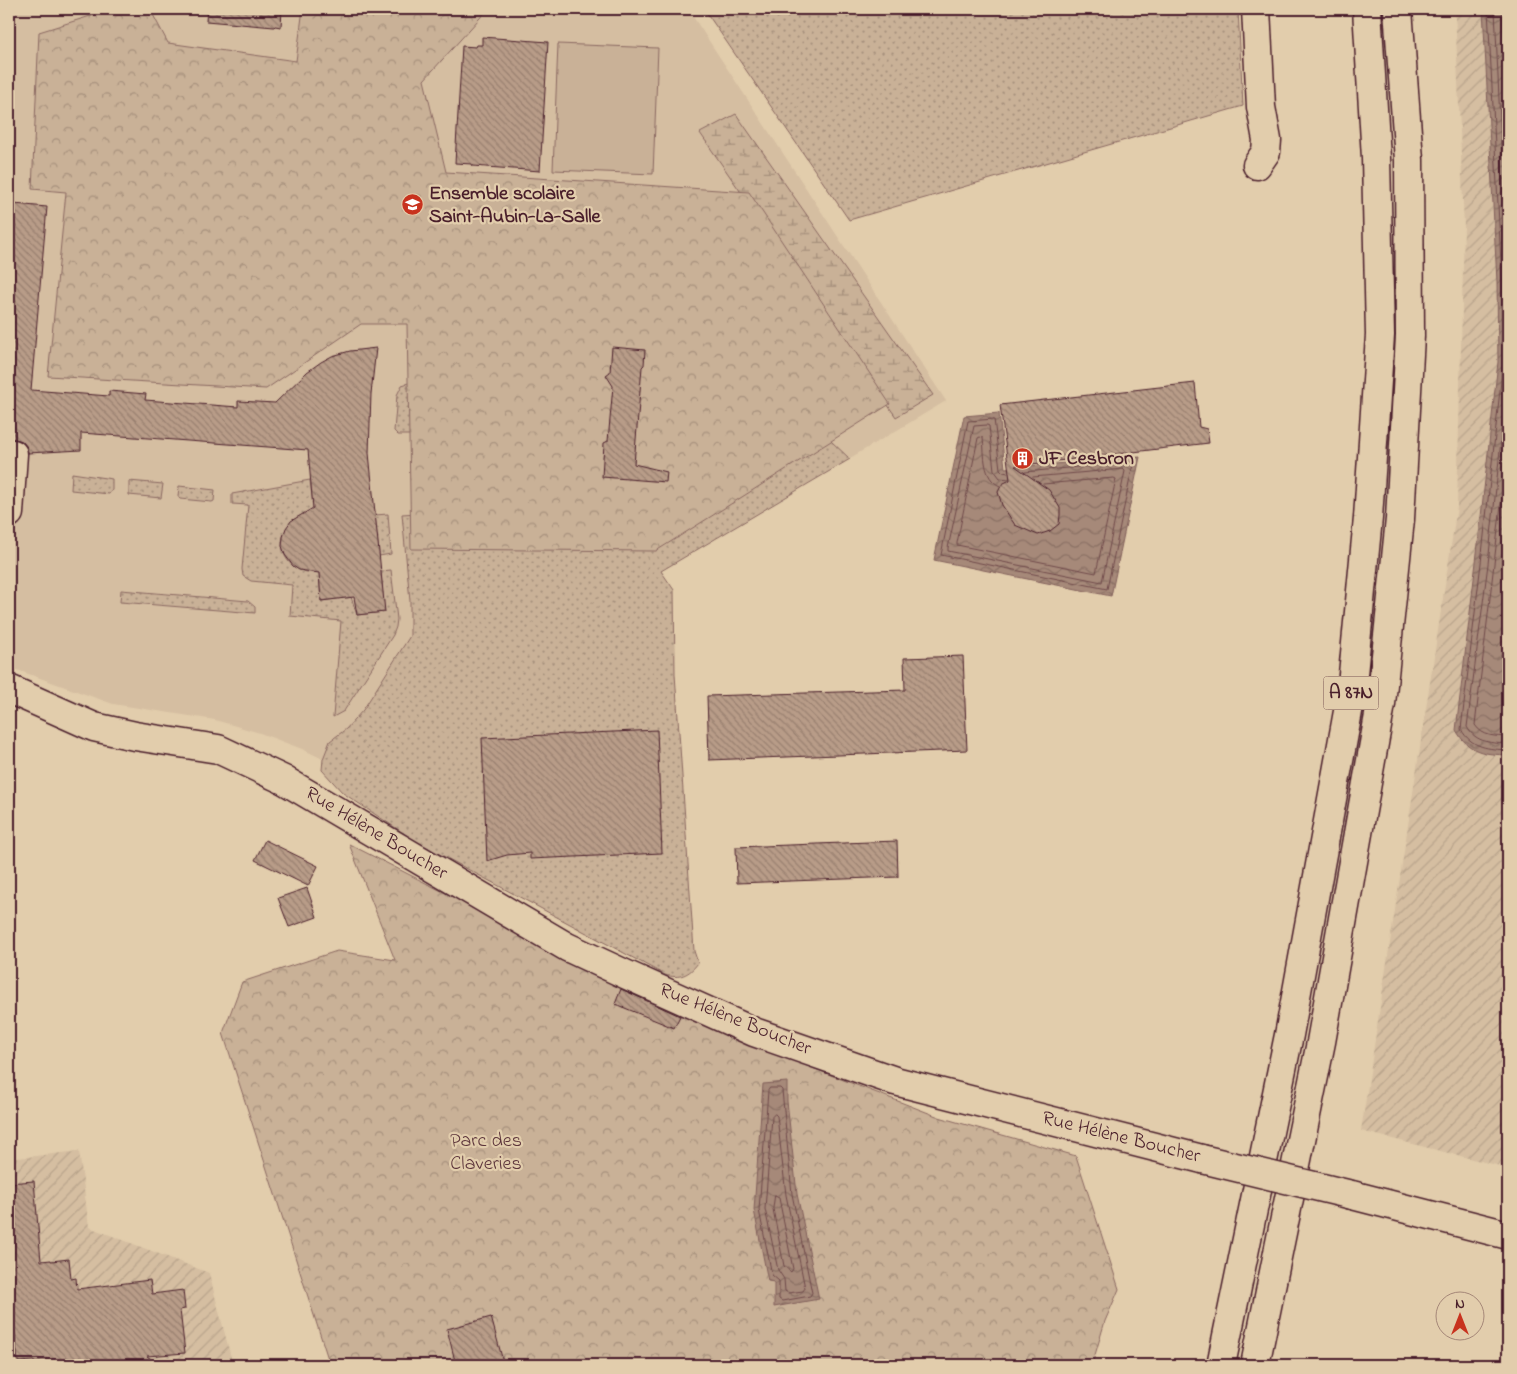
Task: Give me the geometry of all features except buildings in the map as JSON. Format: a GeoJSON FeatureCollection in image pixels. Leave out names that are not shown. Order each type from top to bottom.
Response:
{"type":"FeatureCollection","features":[{"type":"Feature","properties":{"kind":"main road"},"geometry":{"type":"LineString","coordinates":[[1256,9],[1262,107],[1267,140],[1266,152],[1257,165]]}},
{"type":"Feature","properties":{"kind":"main road","name":"A 87N"},"geometry":{"type":"LineString","coordinates":[[1221,1365],[1289,1035],[1351,695],[1368,518],[1380,335],[1376,158],[1367,9]]}},
{"type":"Feature","properties":{"kind":"main road","name":"A 87N"},"geometry":{"type":"LineString","coordinates":[[1255,1365],[1321,1042],[1381,704],[1400,519],[1410,336],[1409,160],[1398,9]]}},
{"type":"Feature","properties":{"kind":"main road"},"geometry":{"type":"LineString","coordinates":[[9,513],[13,454]]}},
{"type":"Feature","properties":{"kind":"main road","name":"Rue Hélène Boucher"},"geometry":{"type":"LineString","coordinates":[[9,690],[94,727],[135,736],[218,749],[284,780],[561,943],[754,1032],[895,1081],[1508,1235]]}},
{"type":"Feature","properties":{"kind":"shaded area","name":"Ensemble scolaire Saint-Aubin-La-Salle"},"geometry":{"type":"Polygon","coordinates":[[[9,9],[688,9],[946,401],[660,571],[415,639],[367,724],[323,759],[260,733],[215,720],[113,704],[9,667],[9,9]]]}},
{"type":"Feature","properties":{"kind":"shaded area"},"geometry":{"type":"Polygon","coordinates":[[[1455,9],[1508,9],[1508,1168],[1361,1131],[1457,507],[1464,227],[1455,9]]]}},
{"type":"Feature","properties":{"kind":"shaded area"},"geometry":{"type":"Polygon","coordinates":[[[79,1151],[89,1227],[209,1273],[233,1365],[9,1365],[9,1159],[79,1151]]]}},
{"type":"Feature","properties":{"kind":"green space"},"geometry":{"type":"Polygon","coordinates":[[[113,9],[150,9],[168,43],[296,61],[303,9],[488,9],[424,80],[446,172],[749,192],[890,404],[656,551],[411,549],[407,324],[361,324],[266,389],[48,376],[66,192],[32,189],[39,32],[113,9]]]}},
{"type":"Feature","properties":{"kind":"green space"},"geometry":{"type":"Polygon","coordinates":[[[704,9],[1238,9],[1243,106],[849,220],[704,9]]]}},
{"type":"Feature","properties":{"kind":"green space"},"geometry":{"type":"Polygon","coordinates":[[[558,44],[658,48],[653,174],[553,170],[558,44]]]}},
{"type":"Feature","properties":{"kind":"green space"},"geometry":{"type":"Polygon","coordinates":[[[736,114],[933,395],[896,417],[700,133],[736,114]]]}},
{"type":"Feature","properties":{"kind":"green space"},"geometry":{"type":"Polygon","coordinates":[[[415,381],[831,441],[850,459],[661,571],[674,590],[675,674],[694,951],[698,963],[691,971],[684,975],[665,975],[417,842],[343,793],[322,770],[323,759],[330,741],[346,729],[363,710],[410,636],[410,601],[402,514],[451,511],[428,435],[398,435],[394,431],[397,395],[402,385],[415,381]]]}},
{"type":"Feature","properties":{"kind":"green space"},"geometry":{"type":"Polygon","coordinates":[[[72,473],[112,479],[112,490],[109,494],[71,490],[72,473]]]}},
{"type":"Feature","properties":{"kind":"green space"},"geometry":{"type":"Polygon","coordinates":[[[310,480],[314,513],[299,518],[288,526],[283,536],[282,547],[286,558],[293,566],[304,571],[319,572],[321,601],[351,597],[357,615],[384,612],[381,571],[391,570],[397,619],[393,635],[344,711],[333,717],[341,621],[290,616],[292,585],[251,581],[243,576],[248,505],[232,504],[232,494],[310,480]]]}},
{"type":"Feature","properties":{"kind":"green space"},"geometry":{"type":"Polygon","coordinates":[[[129,481],[163,484],[161,498],[129,495],[129,481]]]}},
{"type":"Feature","properties":{"kind":"green space"},"geometry":{"type":"Polygon","coordinates":[[[179,486],[215,490],[214,501],[180,499],[178,497],[179,486]]]}},
{"type":"Feature","properties":{"kind":"green space"},"geometry":{"type":"Polygon","coordinates":[[[388,514],[391,554],[379,556],[375,515],[388,514]]]}},
{"type":"Feature","properties":{"kind":"green space"},"geometry":{"type":"Polygon","coordinates":[[[121,590],[248,601],[255,607],[255,613],[120,602],[121,590]]]}},
{"type":"Feature","properties":{"kind":"green space","name":"Parc des Claveries"},"geometry":{"type":"Polygon","coordinates":[[[349,844],[717,1031],[939,1117],[1076,1156],[1119,1289],[1105,1321],[1092,1365],[330,1365],[223,1033],[242,982],[337,951],[395,960],[349,844]]]}},
{"type":"Feature","properties":{"kind":"water"},"geometry":{"type":"Polygon","coordinates":[[[1483,9],[1508,9],[1508,755],[1478,751],[1466,743],[1456,730],[1498,362],[1497,282],[1483,9]]]}},
{"type":"Feature","properties":{"kind":"water"},"geometry":{"type":"Polygon","coordinates":[[[999,413],[1005,468],[1140,457],[1111,596],[934,560],[964,416],[999,413]]]}},
{"type":"Feature","properties":{"kind":"water"},"geometry":{"type":"Polygon","coordinates":[[[787,1082],[787,1101],[797,1194],[819,1299],[774,1307],[774,1282],[768,1281],[754,1210],[763,1084],[787,1082]]]}},
{"type":"Feature","properties":{"kind":"place","name":"Ensemble scolaire Saint-Aubin-La-Salle"},"geometry":{"type":"Point","coordinates":[413,205]}},
{"type":"Feature","properties":{"kind":"place","name":"JF Cesbron"},"geometry":{"type":"Point","coordinates":[1023,459]}}]}
